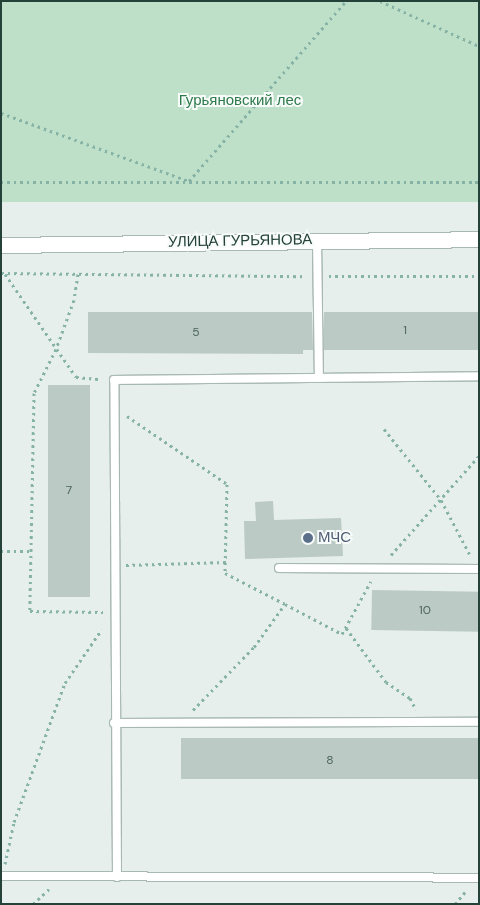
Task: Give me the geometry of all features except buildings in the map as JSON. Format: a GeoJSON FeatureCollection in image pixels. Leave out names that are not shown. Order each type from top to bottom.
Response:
{"type":"FeatureCollection","features":[{"type":"Feature","properties":{"kind":"street","name":"УЛИЦА ГУРЬЯНОВА"},"geometry":{"type":"LineString","coordinates":[[1,245],[317,240],[479,240]]}},
{"type":"Feature","properties":{"kind":"lane"},"geometry":{"type":"LineString","coordinates":[[317,240],[319,378]]}},
{"type":"Feature","properties":{"kind":"lane"},"geometry":{"type":"LineString","coordinates":[[117,877],[113,612],[114,380],[479,376]]}},
{"type":"Feature","properties":{"kind":"lane"},"geometry":{"type":"LineString","coordinates":[[279,568],[478,569]]}},
{"type":"Feature","properties":{"kind":"lane"},"geometry":{"type":"LineString","coordinates":[[114,723],[479,722]]}},
{"type":"Feature","properties":{"kind":"lane"},"geometry":{"type":"LineString","coordinates":[[1,876],[479,878]]}},
{"type":"Feature","properties":{"kind":"path"},"geometry":{"type":"LineString","coordinates":[[188,181],[346,1]]}},
{"type":"Feature","properties":{"kind":"path"},"geometry":{"type":"LineString","coordinates":[[380,1],[479,46]]}},
{"type":"Feature","properties":{"kind":"path"},"geometry":{"type":"LineString","coordinates":[[1,113],[188,181]]}},
{"type":"Feature","properties":{"kind":"path"},"geometry":{"type":"LineString","coordinates":[[1,182],[479,182]]}},
{"type":"Feature","properties":{"kind":"path"},"geometry":{"type":"LineString","coordinates":[[3,273],[479,276]]}},
{"type":"Feature","properties":{"kind":"path"},"geometry":{"type":"LineString","coordinates":[[3,273],[76,378],[114,380]]}},
{"type":"Feature","properties":{"kind":"path"},"geometry":{"type":"LineString","coordinates":[[78,274],[74,300],[56,349],[34,393],[29,551],[30,611],[113,612]]}},
{"type":"Feature","properties":{"kind":"path"},"geometry":{"type":"LineString","coordinates":[[114,408],[227,484],[225,573],[342,634],[377,568],[441,500],[479,456]]}},
{"type":"Feature","properties":{"kind":"path"},"geometry":{"type":"LineString","coordinates":[[384,429],[441,500],[478,569]]}},
{"type":"Feature","properties":{"kind":"path"},"geometry":{"type":"LineString","coordinates":[[1,551],[29,551]]}},
{"type":"Feature","properties":{"kind":"path"},"geometry":{"type":"LineString","coordinates":[[114,565],[226,562]]}},
{"type":"Feature","properties":{"kind":"path"},"geometry":{"type":"LineString","coordinates":[[180,723],[254,648],[286,604]]}},
{"type":"Feature","properties":{"kind":"path"},"geometry":{"type":"LineString","coordinates":[[1,876],[14,822],[65,683],[113,612]]}},
{"type":"Feature","properties":{"kind":"path"},"geometry":{"type":"LineString","coordinates":[[346,628],[386,682],[410,698],[422,722]]}},
{"type":"Feature","properties":{"kind":"green space","name":"Гурьяновский лес"},"geometry":{"type":"Polygon","coordinates":[[[1,1],[479,1],[479,202],[1,202],[1,1]]]}},
{"type":"Feature","properties":{"kind":"place","name":"МЧС"},"geometry":{"type":"Point","coordinates":[308,538]}}]}
